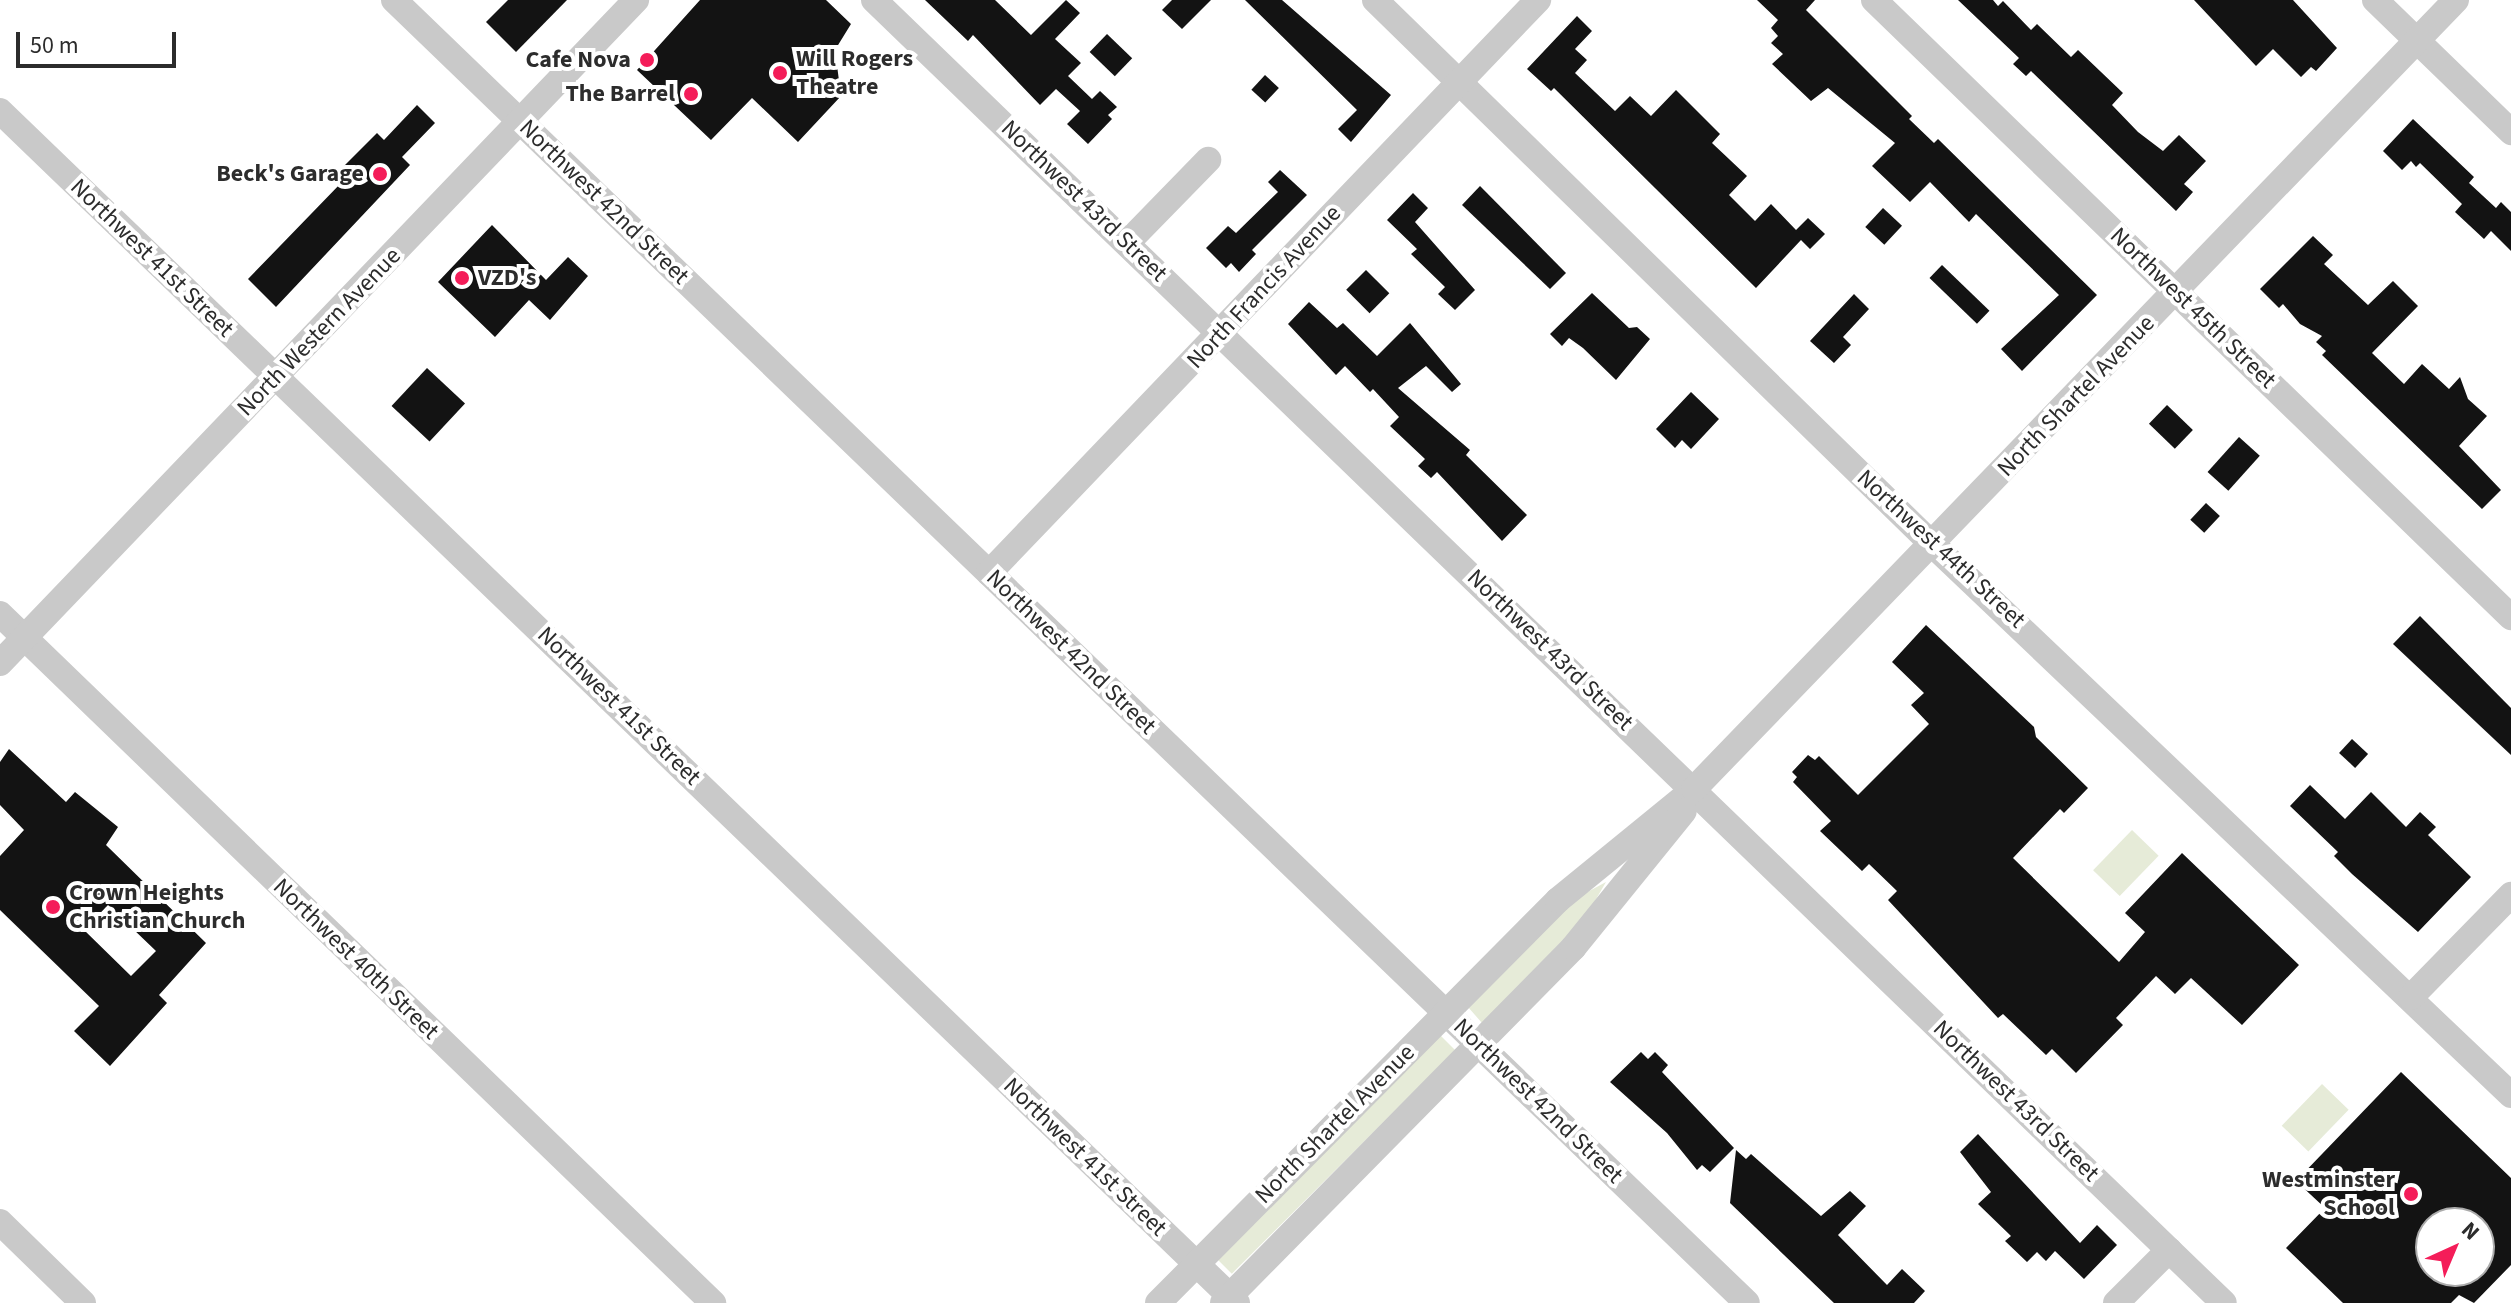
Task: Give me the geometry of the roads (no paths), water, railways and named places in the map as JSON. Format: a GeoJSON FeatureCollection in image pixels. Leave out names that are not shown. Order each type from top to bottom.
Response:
{"type":"FeatureCollection","features":[{"type":"Feature","properties":{"kind":"street","name":"Northwest 42nd Street"},"geometry":{"type":"LineString","coordinates":[[394,0],[1747,1303]]}},
{"type":"Feature","properties":{"kind":"street","name":"North Western Avenue"},"geometry":{"type":"LineString","coordinates":[[0,663],[636,0]]}},
{"type":"Feature","properties":{"kind":"street","name":"Northwest 43rd Street"},"geometry":{"type":"LineString","coordinates":[[874,0],[1222,332],[2224,1303]]}},
{"type":"Feature","properties":{"kind":"street","name":"Northwest 44th Street"},"geometry":{"type":"LineString","coordinates":[[1375,0],[1933,545],[2511,1095]]}},
{"type":"Feature","properties":{"kind":"street","name":"North Francis Avenue"},"geometry":{"type":"LineString","coordinates":[[989,573],[1538,0]]}},
{"type":"Feature","properties":{"kind":"street","name":"Northwest 45th Street"},"geometry":{"type":"LineString","coordinates":[[1874,0],[2511,617]]}},
{"type":"Feature","properties":{"kind":"street"},"geometry":{"type":"LineString","coordinates":[[2375,0],[2511,132]]}},
{"type":"Feature","properties":{"kind":"street","name":"North Shartel Avenue"},"geometry":{"type":"LineString","coordinates":[[1158,1303],[1558,900],[1694,789],[1933,545],[2456,0]]}},
{"type":"Feature","properties":{"kind":"street","name":"Northwest 41st Street"},"geometry":{"type":"LineString","coordinates":[[0,111],[1230,1301]]}},
{"type":"Feature","properties":{"kind":"street"},"geometry":{"type":"LineString","coordinates":[[1128,242],[1208,160]]}},
{"type":"Feature","properties":{"kind":"street","name":"Northwest 40th Street"},"geometry":{"type":"LineString","coordinates":[[0,614],[713,1303]]}},
{"type":"Feature","properties":{"kind":"street","name":"North Shartel Avenue"},"geometry":{"type":"LineString","coordinates":[[1230,1301],[1597,921],[1681,818],[1694,789]]}},
{"type":"Feature","properties":{"kind":"street"},"geometry":{"type":"LineString","coordinates":[[2411,997],[2511,895]]}},
{"type":"Feature","properties":{"kind":"street"},"geometry":{"type":"LineString","coordinates":[[0,1222],[83,1303]]}},
{"type":"Feature","properties":{"kind":"street"},"geometry":{"type":"LineString","coordinates":[[2116,1303],[2169,1250]]}},
{"type":"Feature","properties":{"kind":"place","name":"Cafe Nova"},"geometry":{"type":"Point","coordinates":[647,60]}},
{"type":"Feature","properties":{"kind":"place","name":"Will Rogers Theatre"},"geometry":{"type":"Point","coordinates":[780,73]}},
{"type":"Feature","properties":{"kind":"place","name":"The Barrel"},"geometry":{"type":"Point","coordinates":[691,94]}},
{"type":"Feature","properties":{"kind":"place","name":"Beck's Garage"},"geometry":{"type":"Point","coordinates":[380,174]}},
{"type":"Feature","properties":{"kind":"place","name":"VZD's"},"geometry":{"type":"Point","coordinates":[462,278]}},
{"type":"Feature","properties":{"kind":"place","name":"Crown Heights Christian Church"},"geometry":{"type":"Point","coordinates":[53,907]}},
{"type":"Feature","properties":{"kind":"place","name":"Westminster School"},"geometry":{"type":"Point","coordinates":[2411,1194]}}]}
